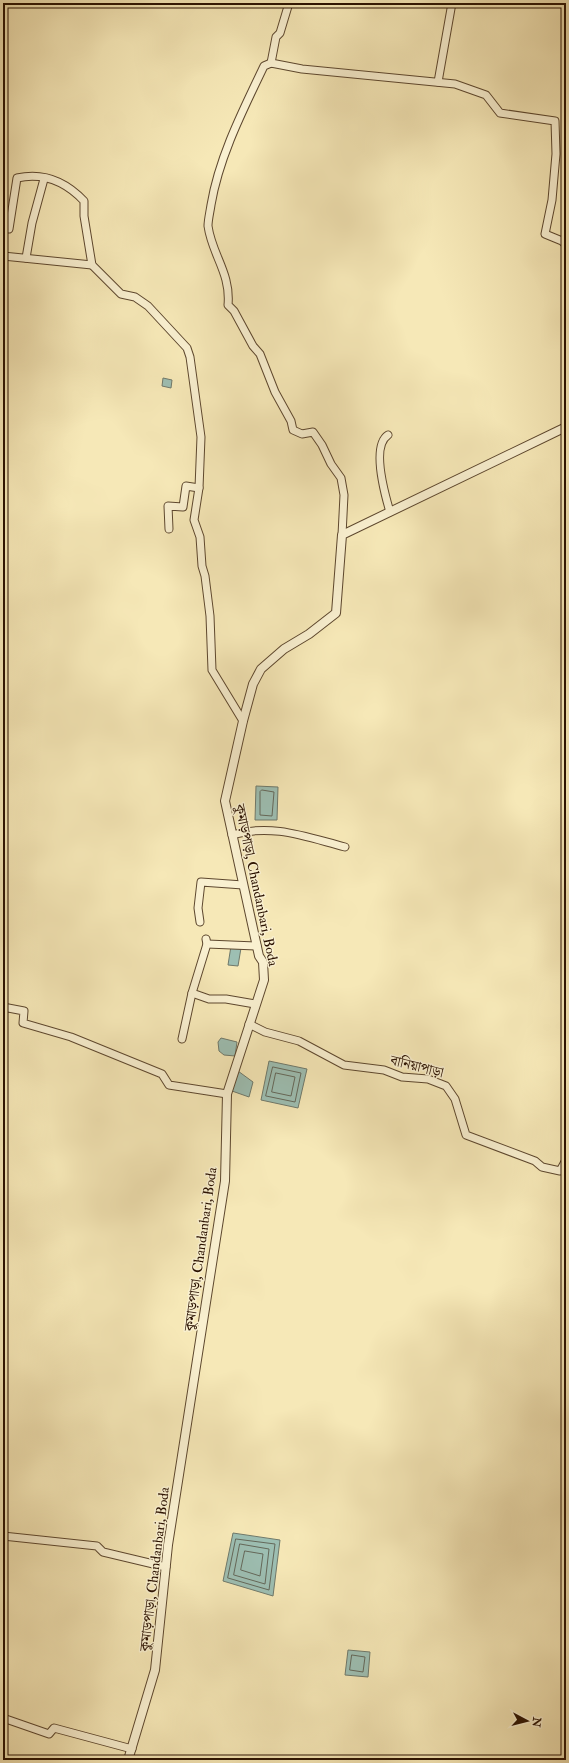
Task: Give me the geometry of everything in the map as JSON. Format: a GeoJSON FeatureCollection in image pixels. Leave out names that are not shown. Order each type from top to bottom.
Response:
{"type":"FeatureCollection","features":[{"type":"Feature","properties":{"kind":"street"},"geometry":{"type":"LineString","coordinates":[[271,63],[276,38],[280,33],[289,3]]}},
{"type":"Feature","properties":{"kind":"street"},"geometry":{"type":"LineString","coordinates":[[438,82],[452,3]]}},
{"type":"Feature","properties":{"kind":"street"},"geometry":{"type":"LineString","coordinates":[[566,245],[562,241],[545,234],[553,193],[556,154],[555,121],[500,113],[486,95],[455,84],[302,69],[271,63],[264,66],[222,160],[208,226],[228,283],[228,305],[234,311],[253,346],[260,354],[275,392],[292,421],[293,430],[302,434],[313,432],[322,445],[331,464],[341,478],[344,496],[342,535],[566,426]]}},
{"type":"Feature","properties":{"kind":"street"},"geometry":{"type":"LineString","coordinates":[[3,228],[9,228],[17,178],[29,175],[61,182],[73,190],[84,201],[84,216],[92,265],[121,294],[135,297],[148,306],[186,348],[190,357],[201,437],[199,488],[194,520],[200,537],[202,566],[205,576],[210,616],[212,670],[243,721]]}},
{"type":"Feature","properties":{"kind":"street"},"geometry":{"type":"LineString","coordinates":[[26,258],[32,223],[44,178]]}},
{"type":"Feature","properties":{"kind":"street"},"geometry":{"type":"LineString","coordinates":[[3,256],[92,265]]}},
{"type":"Feature","properties":{"kind":"street"},"geometry":{"type":"LineString","coordinates":[[388,435],[383,438],[380,449],[385,495],[390,512]]}},
{"type":"Feature","properties":{"kind":"street"},"geometry":{"type":"LineString","coordinates":[[168,529],[168,506],[183,507],[186,486],[199,488]]}},
{"type":"Feature","properties":{"kind":"street","name":"কুমাড়পাড়া, Chandanbari, Boda"},"geometry":{"type":"LineString","coordinates":[[128,1760],[155,1670],[166,1567],[225,1181],[227,1094],[264,980],[263,962],[259,956],[225,801],[253,684],[261,669],[284,649],[312,632],[336,613],[342,535]]}},
{"type":"Feature","properties":{"kind":"street"},"geometry":{"type":"LineString","coordinates":[[232,835],[255,830],[283,830],[345,847]]}},
{"type":"Feature","properties":{"kind":"street"},"geometry":{"type":"LineString","coordinates":[[200,922],[198,908],[201,882],[243,885]]}},
{"type":"Feature","properties":{"kind":"street"},"geometry":{"type":"LineString","coordinates":[[182,1039],[192,993],[207,942],[257,946]]}},
{"type":"Feature","properties":{"kind":"street"},"geometry":{"type":"LineString","coordinates":[[192,993],[209,999],[226,999],[256,1004]]}},
{"type":"Feature","properties":{"kind":"street"},"geometry":{"type":"LineString","coordinates":[[3,1007],[24,1011],[23,1022],[71,1038],[162,1074],[168,1085],[227,1094]]}},
{"type":"Feature","properties":{"kind":"street","name":"বানিয়াপাড়া"},"geometry":{"type":"LineString","coordinates":[[249,1024],[265,1032],[299,1041],[344,1065],[384,1070],[402,1077],[428,1079],[446,1086],[455,1099],[466,1135],[535,1161],[542,1167],[560,1170],[566,1160]]}},
{"type":"Feature","properties":{"kind":"street"},"geometry":{"type":"LineString","coordinates":[[3,1536],[97,1546],[103,1552],[166,1567]]}},
{"type":"Feature","properties":{"kind":"street"},"geometry":{"type":"LineString","coordinates":[[3,1718],[49,1734],[54,1728],[132,1749]]}},
{"type":"Feature","properties":{"kind":"water"},"geometry":{"type":"Polygon","coordinates":[[[163,378],[172,380],[171,388],[162,386],[163,378]]]}},
{"type":"Feature","properties":{"kind":"water"},"geometry":{"type":"Polygon","coordinates":[[[256,786],[278,787],[277,820],[255,820],[256,786]]]}},
{"type":"Feature","properties":{"kind":"water"},"geometry":{"type":"Polygon","coordinates":[[[231,946],[241,948],[238,966],[228,965],[231,946]]]}},
{"type":"Feature","properties":{"kind":"water"},"geometry":{"type":"Polygon","coordinates":[[[221,1038],[237,1042],[235,1056],[224,1055],[219,1051],[218,1042],[221,1038]]]}},
{"type":"Feature","properties":{"kind":"water"},"geometry":{"type":"Polygon","coordinates":[[[269,1061],[307,1069],[298,1108],[261,1100],[269,1061]]]}},
{"type":"Feature","properties":{"kind":"water"},"geometry":{"type":"Polygon","coordinates":[[[238,1071],[253,1082],[249,1097],[232,1091],[238,1071]]]}},
{"type":"Feature","properties":{"kind":"water"},"geometry":{"type":"Polygon","coordinates":[[[233,1533],[280,1540],[273,1596],[223,1581],[233,1533]]]}},
{"type":"Feature","properties":{"kind":"water"},"geometry":{"type":"Polygon","coordinates":[[[348,1650],[370,1652],[368,1677],[345,1675],[348,1650]]]}}]}
